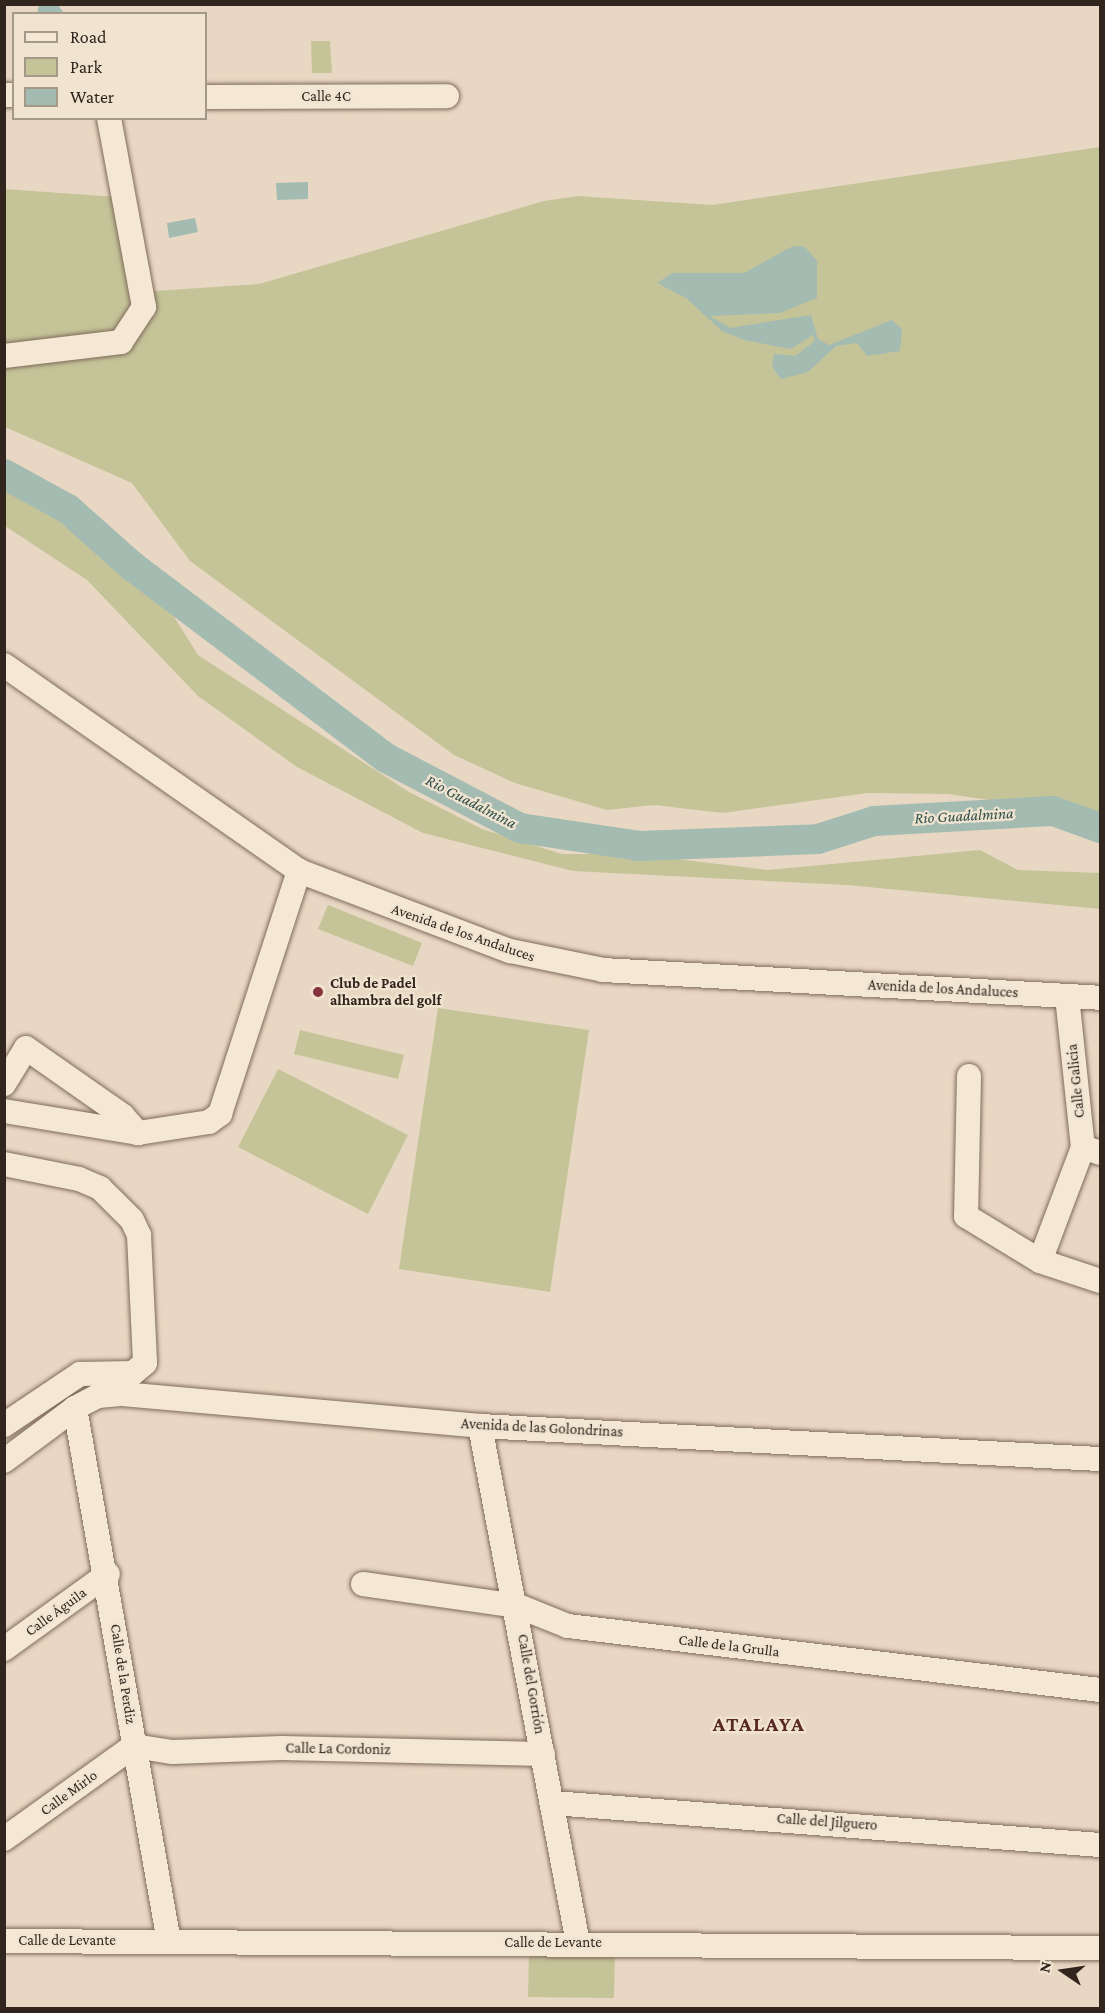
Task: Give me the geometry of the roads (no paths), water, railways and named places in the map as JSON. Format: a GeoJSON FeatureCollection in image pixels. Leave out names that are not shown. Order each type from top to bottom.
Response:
{"type":"FeatureCollection","features":[{"type":"Feature","properties":{"kind":"street","name":"Calle 4C"},"geometry":{"type":"LineString","coordinates":[[207,97],[447,96]]}},
{"type":"Feature","properties":{"kind":"street"},"geometry":{"type":"LineString","coordinates":[[4,356],[121,342],[142,314],[144,296],[109,120]]}},
{"type":"Feature","properties":{"kind":"street","name":"Avenida de los Andaluces"},"geometry":{"type":"LineString","coordinates":[[4,665],[299,871],[354,896],[547,961],[603,970],[1101,998]]}},
{"type":"Feature","properties":{"kind":"street"},"geometry":{"type":"LineString","coordinates":[[4,1111],[138,1133],[209,1122],[220,1114],[299,871]]}},
{"type":"Feature","properties":{"kind":"street","name":"Calle Galicia"},"geometry":{"type":"LineString","coordinates":[[1067,996],[1092,1150]]}},
{"type":"Feature","properties":{"kind":"street"},"geometry":{"type":"LineString","coordinates":[[4,1084],[26,1048],[123,1116],[138,1133]]}},
{"type":"Feature","properties":{"kind":"street"},"geometry":{"type":"LineString","coordinates":[[969,1076],[966,1216],[1040,1261],[1101,1281]]}},
{"type":"Feature","properties":{"kind":"street"},"geometry":{"type":"LineString","coordinates":[[1040,1261],[1092,1150]]}},
{"type":"Feature","properties":{"kind":"street"},"geometry":{"type":"LineString","coordinates":[[4,1164],[79,1179],[100,1188],[132,1220],[139,1235],[145,1363],[133,1373],[80,1374],[4,1425]]}},
{"type":"Feature","properties":{"kind":"street","name":"Avenida de las Golondrinas"},"geometry":{"type":"LineString","coordinates":[[4,1461],[75,1408],[98,1396],[123,1394],[480,1426],[1101,1459]]}},
{"type":"Feature","properties":{"kind":"street","name":"Calle de la Perdiz"},"geometry":{"type":"LineString","coordinates":[[75,1408],[108,1574],[134,1746],[169,1942]]}},
{"type":"Feature","properties":{"kind":"street","name":"Calle del Gorrión"},"geometry":{"type":"LineString","coordinates":[[480,1426],[518,1606],[578,1943]]}},
{"type":"Feature","properties":{"kind":"street","name":"Calle Águila"},"geometry":{"type":"LineString","coordinates":[[4,1649],[108,1574]]}},
{"type":"Feature","properties":{"kind":"street","name":"Calle de la Grulla"},"geometry":{"type":"LineString","coordinates":[[363,1584],[518,1606],[568,1626],[1101,1690]]}},
{"type":"Feature","properties":{"kind":"street","name":"Calle La Cordoniz"},"geometry":{"type":"LineString","coordinates":[[134,1746],[173,1752],[282,1748],[543,1754]]}},
{"type":"Feature","properties":{"kind":"street","name":"Calle Mirlo"},"geometry":{"type":"LineString","coordinates":[[4,1839],[134,1746]]}},
{"type":"Feature","properties":{"kind":"street","name":"Calle del Jilguero"},"geometry":{"type":"LineString","coordinates":[[554,1803],[1101,1845]]}},
{"type":"Feature","properties":{"kind":"street","name":"Calle de Levante"},"geometry":{"type":"LineString","coordinates":[[4,1941],[578,1943],[969,1951],[1101,1948]]}},
{"type":"Feature","properties":{"kind":"water"},"geometry":{"type":"Polygon","coordinates":[[[39,5],[58,5],[63,12],[37,12],[39,5]]]}},
{"type":"Feature","properties":{"kind":"water"},"geometry":{"type":"Polygon","coordinates":[[[308,182],[308,199],[277,200],[276,183],[308,182]]]}},
{"type":"Feature","properties":{"kind":"water"},"geometry":{"type":"Polygon","coordinates":[[[195,218],[198,232],[169,238],[167,223],[195,218]]]}},
{"type":"Feature","properties":{"kind":"water"},"geometry":{"type":"Polygon","coordinates":[[[793,246],[805,247],[817,261],[817,298],[780,313],[710,316],[730,328],[811,315],[818,339],[829,345],[892,320],[902,329],[900,351],[867,356],[857,343],[836,346],[808,372],[781,379],[772,367],[774,354],[795,356],[815,341],[813,335],[791,349],[744,340],[722,331],[686,298],[657,283],[672,273],[744,273],[793,246]]]}},
{"type":"Feature","properties":{"kind":"waterway","name":"Rio Guadalmina"},"geometry":{"type":"LineString","coordinates":[[4,474],[68,509],[132,566],[386,758],[520,828],[639,846],[818,839],[874,821],[1053,811],[1100,828]]}},
{"type":"Feature","properties":{"kind":"place","name":"Club de Padel alhambra del golf"},"geometry":{"type":"Point","coordinates":[318,992]}},
{"type":"Feature","properties":{"kind":"district","name":"ATALAYA"},"geometry":{"type":"Point","coordinates":[759,1724]}}]}
